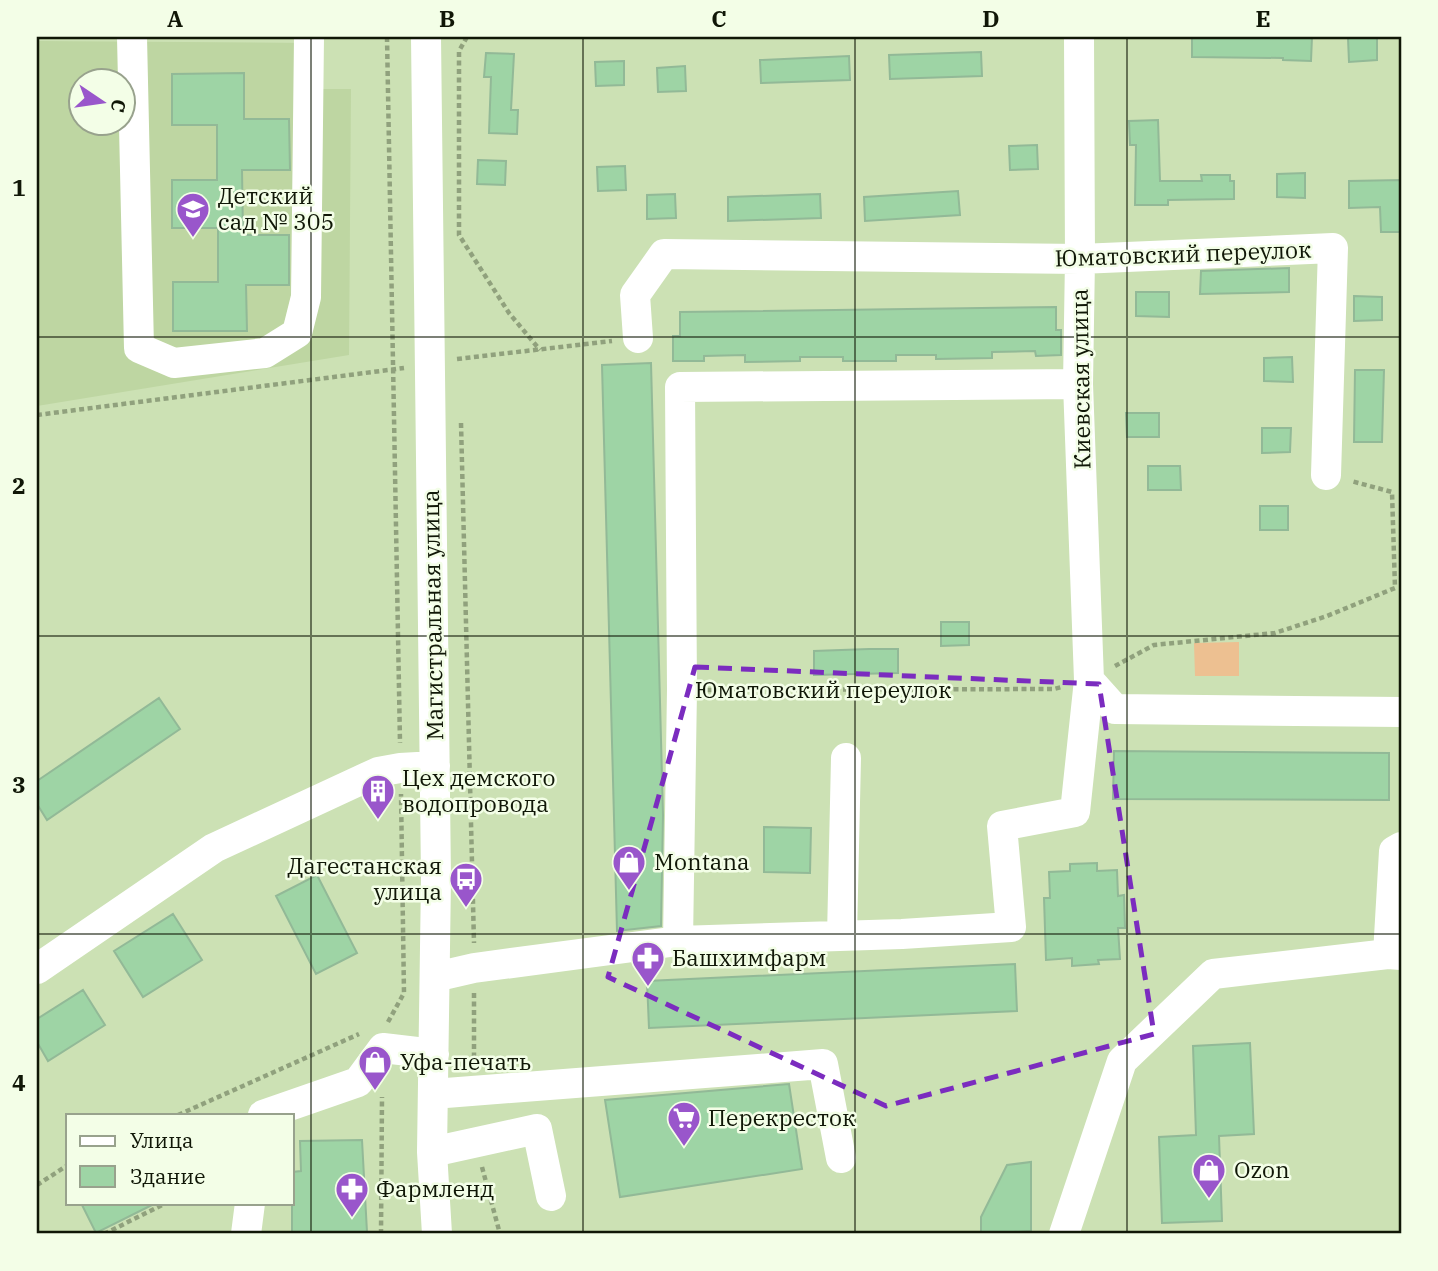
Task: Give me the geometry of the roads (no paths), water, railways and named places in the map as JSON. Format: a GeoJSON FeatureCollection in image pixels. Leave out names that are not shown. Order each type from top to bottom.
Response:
{"type":"FeatureCollection","features":[{"type":"Feature","properties":{"kind":"street"},"geometry":{"type":"LineString","coordinates":[[132,37],[139,348],[174,363],[265,353],[297,333],[306,297],[309,37]]}},
{"type":"Feature","properties":{"kind":"street","name":"Магистральная улица"},"geometry":{"type":"LineString","coordinates":[[426,37],[435,766],[432,1153],[437,1234]]}},
{"type":"Feature","properties":{"kind":"street","name":"Киевская улица"},"geometry":{"type":"LineString","coordinates":[[842,936],[1011,927],[1002,826],[1075,812],[1089,680],[1078,384],[1079,37]]}},
{"type":"Feature","properties":{"kind":"street","name":"Юматовский переулок"},"geometry":{"type":"LineString","coordinates":[[638,338],[635,295],[664,254],[1080,259],[1333,248],[1326,475]]}},
{"type":"Feature","properties":{"kind":"street"},"geometry":{"type":"LineString","coordinates":[[678,941],[682,690],[680,387],[1078,384]]}},
{"type":"Feature","properties":{"kind":"street"},"geometry":{"type":"LineString","coordinates":[[1089,680],[1115,709],[1401,712]]}},
{"type":"Feature","properties":{"kind":"street"},"geometry":{"type":"LineString","coordinates":[[435,977],[474,968],[678,941],[842,936],[846,758]]}},
{"type":"Feature","properties":{"kind":"street"},"geometry":{"type":"LineString","coordinates":[[37,969],[214,848],[378,772],[435,766]]}},
{"type":"Feature","properties":{"kind":"street"},"geometry":{"type":"LineString","coordinates":[[1064,1234],[1122,1061],[1213,974],[1394,955],[1394,851],[1401,847]]}},
{"type":"Feature","properties":{"kind":"street"},"geometry":{"type":"LineString","coordinates":[[266,1114],[358,1082],[378,1031],[434,1054]]}},
{"type":"Feature","properties":{"kind":"street"},"geometry":{"type":"LineString","coordinates":[[433,1094],[823,1064],[841,1158]]}},
{"type":"Feature","properties":{"kind":"street"},"geometry":{"type":"LineString","coordinates":[[432,1153],[537,1129],[551,1196]]}},
{"type":"Feature","properties":{"kind":"street"},"geometry":{"type":"LineString","coordinates":[[246,1234],[250,1204]]}},
{"type":"Feature","properties":{"kind":"place","name":"Детский сад № 305"},"geometry":{"type":"Point","coordinates":[193,239]}},
{"type":"Feature","properties":{"kind":"place","name":"Цех демского водопровода"},"geometry":{"type":"Point","coordinates":[378,821]}},
{"type":"Feature","properties":{"kind":"place","name":"Montana"},"geometry":{"type":"Point","coordinates":[629,892]}},
{"type":"Feature","properties":{"kind":"place","name":"Дагестанская улица"},"geometry":{"type":"Point","coordinates":[466,909]}},
{"type":"Feature","properties":{"kind":"place","name":"Башхимфарм"},"geometry":{"type":"Point","coordinates":[648,988]}},
{"type":"Feature","properties":{"kind":"place","name":"Уфа-печать"},"geometry":{"type":"Point","coordinates":[375,1092]}},
{"type":"Feature","properties":{"kind":"place","name":"Перекресток"},"geometry":{"type":"Point","coordinates":[684,1148]}},
{"type":"Feature","properties":{"kind":"place","name":"Ozon"},"geometry":{"type":"Point","coordinates":[1209,1200]}},
{"type":"Feature","properties":{"kind":"place","name":"Фармленд"},"geometry":{"type":"Point","coordinates":[352,1219]}}]}
